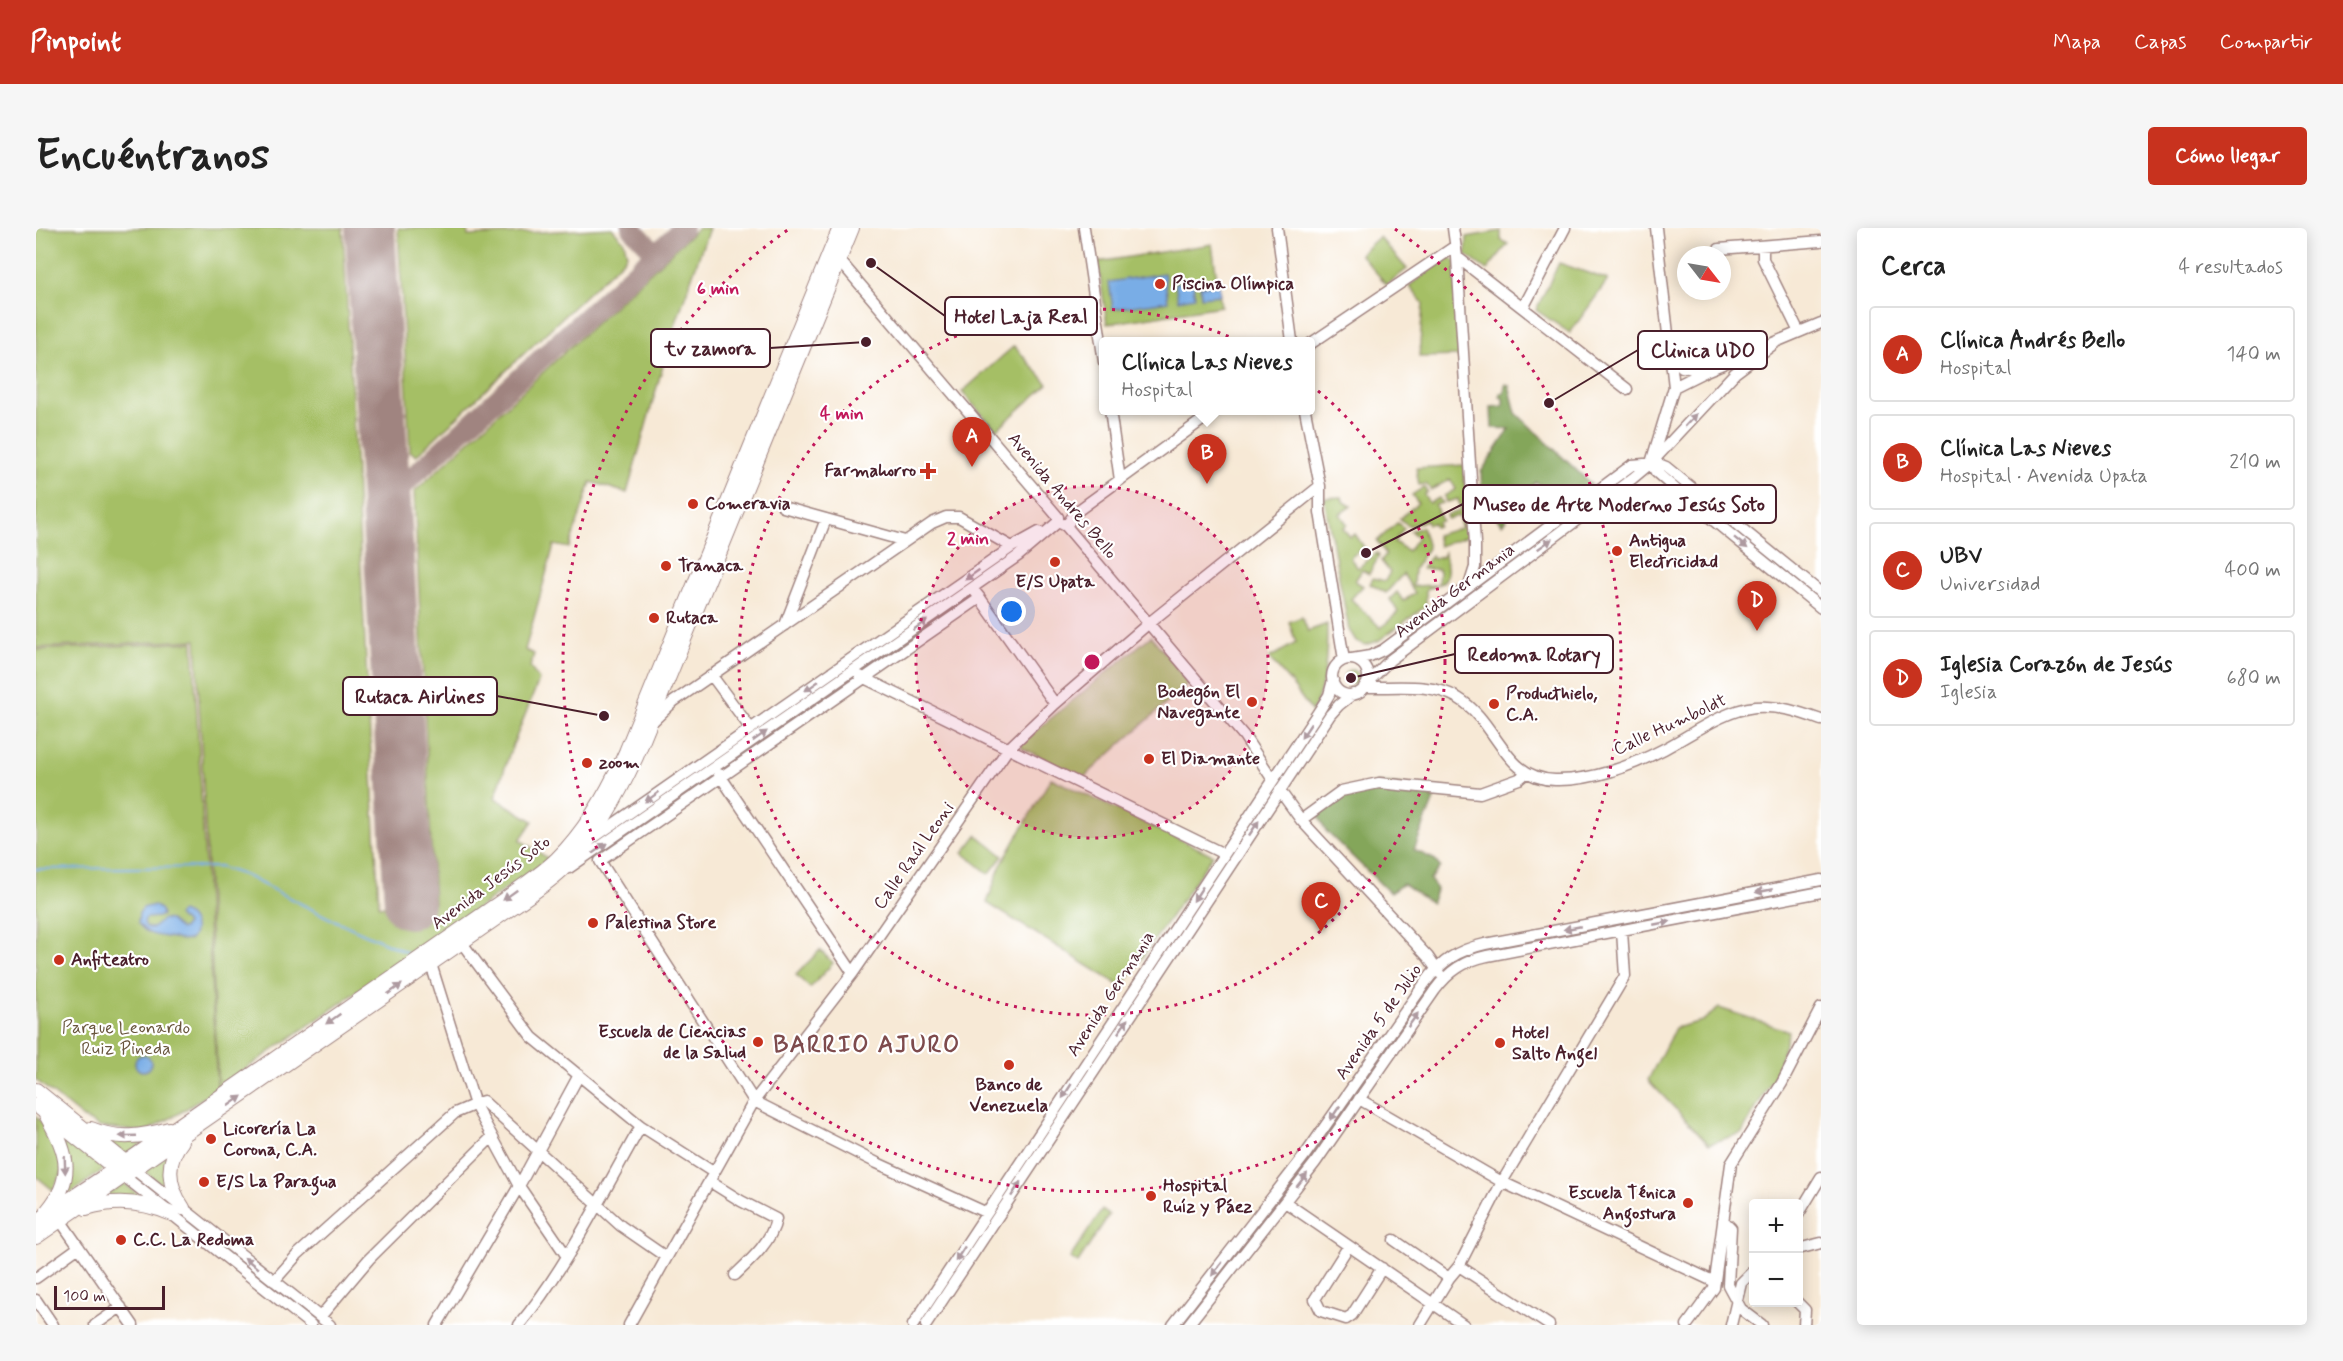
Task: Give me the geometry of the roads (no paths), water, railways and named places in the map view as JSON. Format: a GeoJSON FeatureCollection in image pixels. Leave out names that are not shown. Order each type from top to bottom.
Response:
{"type":"FeatureCollection","features":[{"type":"Feature","properties":{"kind":"main road","name":"Avenida Jesús Soto"},"geometry":{"type":"LineString","coordinates":[[126,1169],[462,943],[551,879],[564,868],[582,846],[618,793],[649,725],[835,255],[840,228]]}},
{"type":"Feature","properties":{"kind":"main road","name":"Avenida Jesús Soto"},"geometry":{"type":"LineString","coordinates":[[184,1129],[505,899],[556,859],[577,835],[600,801],[626,752],[835,255],[852,228]]}},
{"type":"Feature","properties":{"kind":"main road"},"geometry":{"type":"LineString","coordinates":[[36,1090],[75,1121],[126,1169]]}},
{"type":"Feature","properties":{"kind":"main road"},"geometry":{"type":"LineString","coordinates":[[40,1108],[126,1169]]}},
{"type":"Feature","properties":{"kind":"main road"},"geometry":{"type":"LineString","coordinates":[[38,1221],[56,1199],[67,1169],[61,1142],[40,1108]]}},
{"type":"Feature","properties":{"kind":"main road"},"geometry":{"type":"LineString","coordinates":[[75,1121],[100,1133],[120,1137],[184,1129]]}},
{"type":"Feature","properties":{"kind":"main road"},"geometry":{"type":"LineString","coordinates":[[75,1210],[107,1203],[131,1203],[177,1211],[169,1170],[184,1129]]}},
{"type":"Feature","properties":{"kind":"main road"},"geometry":{"type":"LineString","coordinates":[[36,1237],[75,1210],[126,1169]]}},
{"type":"Feature","properties":{"kind":"main road"},"geometry":{"type":"LineString","coordinates":[[38,1221],[126,1169]]}},
{"type":"Feature","properties":{"kind":"street"},"geometry":{"type":"LineString","coordinates":[[1084,228],[1100,337]]}},
{"type":"Feature","properties":{"kind":"street"},"geometry":{"type":"LineString","coordinates":[[1277,228],[1291,337]]}},
{"type":"Feature","properties":{"kind":"street"},"geometry":{"type":"LineString","coordinates":[[1453,228],[1475,543],[1475,567],[1468,587]]}},
{"type":"Feature","properties":{"kind":"street"},"geometry":{"type":"LineString","coordinates":[[1523,308],[1565,228]]}},
{"type":"Feature","properties":{"kind":"street"},"geometry":{"type":"LineString","coordinates":[[1656,228],[1674,387],[1651,463],[1656,472],[1821,608]]}},
{"type":"Feature","properties":{"kind":"street"},"geometry":{"type":"LineString","coordinates":[[1731,248],[1821,241]]}},
{"type":"Feature","properties":{"kind":"street"},"geometry":{"type":"LineString","coordinates":[[1763,247],[1763,259],[1798,332]]}},
{"type":"Feature","properties":{"kind":"street"},"geometry":{"type":"LineString","coordinates":[[1456,252],[1523,308],[1627,388]]}},
{"type":"Feature","properties":{"kind":"street"},"geometry":{"type":"LineString","coordinates":[[1315,341],[1456,252]]}},
{"type":"Feature","properties":{"kind":"street","name":"Avenida Andres Bello"},"geometry":{"type":"LineString","coordinates":[[835,255],[1244,736],[1273,780]]}},
{"type":"Feature","properties":{"kind":"street"},"geometry":{"type":"LineString","coordinates":[[1674,387],[1706,371],[1821,323]]}},
{"type":"Feature","properties":{"kind":"street","name":"Avenida Germania"},"geometry":{"type":"LineString","coordinates":[[1365,685],[1390,660],[1651,463],[1735,373],[1775,343]]}},
{"type":"Feature","properties":{"kind":"street"},"geometry":{"type":"LineString","coordinates":[[1672,356],[1682,367],[1706,371]]}},
{"type":"Feature","properties":{"kind":"street"},"geometry":{"type":"LineString","coordinates":[[1111,415],[1120,480]]}},
{"type":"Feature","properties":{"kind":"street"},"geometry":{"type":"LineString","coordinates":[[556,859],[582,846],[1012,547],[1076,512],[1210,415]]}},
{"type":"Feature","properties":{"kind":"street"},"geometry":{"type":"LineString","coordinates":[[1306,415],[1320,486],[1320,512],[1348,660]]}},
{"type":"Feature","properties":{"kind":"street"},"geometry":{"type":"LineString","coordinates":[[1651,463],[1666,467],[1821,593]]}},
{"type":"Feature","properties":{"kind":"street","name":"Avenida Germania"},"geometry":{"type":"LineString","coordinates":[[1348,660],[1370,656],[1383,650],[1626,469],[1632,465],[1651,463]]}},
{"type":"Feature","properties":{"kind":"street","name":"Calle Raúl Leoni"},"geometry":{"type":"LineString","coordinates":[[629,1325],[754,1101],[853,973],[1008,749],[1055,704],[1149,623],[1320,486]]}},
{"type":"Feature","properties":{"kind":"street"},"geometry":{"type":"LineString","coordinates":[[783,507],[905,541]]}},
{"type":"Feature","properties":{"kind":"street"},"geometry":{"type":"LineString","coordinates":[[649,725],[673,702],[932,522],[946,517],[959,518],[1012,547]]}},
{"type":"Feature","properties":{"kind":"street"},"geometry":{"type":"LineString","coordinates":[[785,625],[826,519]]}},
{"type":"Feature","properties":{"kind":"street"},"geometry":{"type":"LineString","coordinates":[[551,879],[581,861],[1018,556],[1060,522]]}},
{"type":"Feature","properties":{"kind":"street"},"geometry":{"type":"LineString","coordinates":[[1475,543],[1482,561],[1496,567]]}},
{"type":"Feature","properties":{"kind":"street"},"geometry":{"type":"LineString","coordinates":[[972,588],[1055,704]]}},
{"type":"Feature","properties":{"kind":"street"},"geometry":{"type":"LineString","coordinates":[[980,598],[600,861],[754,1101],[877,1163],[987,1213]]}},
{"type":"Feature","properties":{"kind":"street"},"geometry":{"type":"LineString","coordinates":[[1348,660],[1364,666],[1367,674],[1365,685]]}},
{"type":"Feature","properties":{"kind":"street"},"geometry":{"type":"LineString","coordinates":[[1301,820],[1341,791],[1379,783],[1480,793],[1519,779],[1526,774],[1511,761],[1479,713],[1458,698],[1440,690],[1425,688],[1365,685],[1353,694],[1340,691],[1333,680],[1336,667],[1348,660]]}},
{"type":"Feature","properties":{"kind":"street"},"geometry":{"type":"LineString","coordinates":[[854,671],[864,679],[1224,854]]}},
{"type":"Feature","properties":{"kind":"street"},"geometry":{"type":"LineString","coordinates":[[712,676],[750,729]]}},
{"type":"Feature","properties":{"kind":"street","name":"Avenida Germania"},"geometry":{"type":"LineString","coordinates":[[912,1325],[1326,701],[1333,680]]}},
{"type":"Feature","properties":{"kind":"street","name":"Avenida Germania"},"geometry":{"type":"LineString","coordinates":[[926,1325],[1335,709],[1353,694]]}},
{"type":"Feature","properties":{"kind":"street","name":"Calle Humboldt"},"geometry":{"type":"LineString","coordinates":[[1526,774],[1552,780],[1569,780],[1595,774],[1639,761],[1710,723],[1753,707],[1786,708],[1821,720]]}},
{"type":"Feature","properties":{"kind":"street"},"geometry":{"type":"LineString","coordinates":[[716,767],[721,779],[853,973]]}},
{"type":"Feature","properties":{"kind":"street"},"geometry":{"type":"LineString","coordinates":[[1280,791],[1301,820],[1422,950],[1445,978]]}},
{"type":"Feature","properties":{"kind":"street","name":"Avenida 5 de Julio"},"geometry":{"type":"LineString","coordinates":[[1173,1325],[1312,1146],[1393,1027],[1436,969],[1455,954],[1475,946],[1821,880]]}},
{"type":"Feature","properties":{"kind":"street","name":"Avenida 5 de Julio"},"geometry":{"type":"LineString","coordinates":[[1188,1325],[1328,1145],[1445,978],[1461,965],[1478,958],[1821,892]]}},
{"type":"Feature","properties":{"kind":"street"},"geometry":{"type":"LineString","coordinates":[[1420,1325],[1432,1303],[1459,1266],[1502,1182],[1625,976],[1622,931]]}},
{"type":"Feature","properties":{"kind":"street"},"geometry":{"type":"LineString","coordinates":[[462,943],[532,1037],[641,1126],[711,1176],[741,1201],[776,1219],[775,1226],[765,1242],[735,1275]]}},
{"type":"Feature","properties":{"kind":"street"},"geometry":{"type":"LineString","coordinates":[[431,964],[475,1105],[519,1186],[566,1256]]}},
{"type":"Feature","properties":{"kind":"street"},"geometry":{"type":"LineString","coordinates":[[1687,1325],[1707,1299],[1715,1282],[1731,1164],[1782,1083],[1821,1008]]}},
{"type":"Feature","properties":{"kind":"street"},"geometry":{"type":"LineString","coordinates":[[437,1325],[519,1186],[579,1075]]}},
{"type":"Feature","properties":{"kind":"street"},"geometry":{"type":"LineString","coordinates":[[1359,1099],[1502,1182],[1715,1282]]}},
{"type":"Feature","properties":{"kind":"street"},"geometry":{"type":"LineString","coordinates":[[274,1281],[298,1254],[455,1113],[483,1101],[596,1205],[621,1226],[666,1257]]}},
{"type":"Feature","properties":{"kind":"street"},"geometry":{"type":"LineString","coordinates":[[519,1325],[536,1305],[641,1126]]}},
{"type":"Feature","properties":{"kind":"street"},"geometry":{"type":"LineString","coordinates":[[320,1317],[369,1259],[492,1137]]}},
{"type":"Feature","properties":{"kind":"street"},"geometry":{"type":"LineString","coordinates":[[126,1169],[311,1325]]}},
{"type":"Feature","properties":{"kind":"street"},"geometry":{"type":"LineString","coordinates":[[1803,1207],[1821,1177]]}},
{"type":"Feature","properties":{"kind":"street"},"geometry":{"type":"LineString","coordinates":[[1285,1202],[1464,1325]]}},
{"type":"Feature","properties":{"kind":"street"},"geometry":{"type":"LineString","coordinates":[[177,1211],[274,1281],[330,1325]]}},
{"type":"Feature","properties":{"kind":"street"},"geometry":{"type":"LineString","coordinates":[[60,1220],[133,1325]]}},
{"type":"Feature","properties":{"kind":"street"},"geometry":{"type":"LineString","coordinates":[[1723,1220],[1731,1228],[1728,1285],[1741,1309],[1762,1325]]}},
{"type":"Feature","properties":{"kind":"street"},"geometry":{"type":"LineString","coordinates":[[1394,1240],[1449,1278]]}},
{"type":"Feature","properties":{"kind":"street"},"geometry":{"type":"LineString","coordinates":[[1803,1248],[1821,1243]]}},
{"type":"Feature","properties":{"kind":"street"},"geometry":{"type":"LineString","coordinates":[[36,1278],[79,1247]]}},
{"type":"Feature","properties":{"kind":"street"},"geometry":{"type":"LineString","coordinates":[[1348,1247],[1315,1299],[1321,1311],[1346,1319],[1352,1315],[1382,1268]]}},
{"type":"Feature","properties":{"kind":"street"},"geometry":{"type":"LineString","coordinates":[[1730,1262],[1734,1272],[1749,1271]]}},
{"type":"Feature","properties":{"kind":"street"},"geometry":{"type":"LineString","coordinates":[[1459,1266],[1549,1325]]}},
{"type":"Feature","properties":{"kind":"street"},"geometry":{"type":"LineString","coordinates":[[1731,1325],[1737,1294],[1741,1284],[1749,1275]]}},
{"type":"Feature","properties":{"kind":"street"},"geometry":{"type":"LineString","coordinates":[[36,1300],[53,1325]]}},
{"type":"Feature","properties":{"kind":"street"},"geometry":{"type":"LineString","coordinates":[[95,1325],[121,1307]]}},
{"type":"Feature","properties":{"kind":"street"},"geometry":{"type":"LineString","coordinates":[[1802,1307],[1805,1310],[1804,1325]]}},
{"type":"Feature","properties":{"kind":"water"},"geometry":{"type":"Polygon","coordinates":[[[1164,273],[1168,301],[1113,309],[1109,282],[1164,273]]]}},
{"type":"Feature","properties":{"kind":"water"},"geometry":{"type":"Polygon","coordinates":[[[1193,281],[1195,297],[1178,300],[1175,283],[1193,281]]]}},
{"type":"Feature","properties":{"kind":"water"},"geometry":{"type":"Polygon","coordinates":[[[1219,284],[1220,295],[1201,297],[1200,286],[1219,284]]]}},
{"type":"Feature","properties":{"kind":"water"},"geometry":{"type":"Polygon","coordinates":[[[154,905],[161,910],[162,915],[146,918],[144,922],[146,927],[154,927],[163,919],[170,920],[183,929],[186,924],[178,915],[182,912],[189,916],[193,923],[194,931],[191,939],[182,940],[154,935],[142,928],[138,923],[139,913],[143,908],[154,905]]]}},
{"type":"Feature","properties":{"kind":"water"},"geometry":{"type":"Polygon","coordinates":[[[140,1055],[146,1055],[151,1063],[149,1069],[140,1071],[135,1066],[135,1060],[140,1055]]]}},
{"type":"Feature","properties":{"kind":"waterway"},"geometry":{"type":"LineString","coordinates":[[36,869],[219,867],[244,875],[327,917],[408,953]]}},
{"type":"Feature","properties":{"kind":"place","name":"Hotel Laja Real"},"geometry":{"type":"Point","coordinates":[871,263]}},
{"type":"Feature","properties":{"kind":"place","name":"Piscina Olímpica"},"geometry":{"type":"Point","coordinates":[1160,284]}},
{"type":"Feature","properties":{"kind":"place","name":"tv zamora"},"geometry":{"type":"Point","coordinates":[866,342]}},
{"type":"Feature","properties":{"kind":"place","name":"Clinica UDO"},"geometry":{"type":"Point","coordinates":[1549,403]}},
{"type":"Feature","properties":{"kind":"place","name":"Clínica Andrés Bello"},"geometry":{"type":"Point","coordinates":[972,467]}},
{"type":"Feature","properties":{"kind":"place","name":"Farmahorro"},"geometry":{"type":"Point","coordinates":[928,471]}},
{"type":"Feature","properties":{"kind":"place","name":"Clínica Las Nieves"},"geometry":{"type":"Point","coordinates":[1207,484]}},
{"type":"Feature","properties":{"kind":"place","name":"Comeravia"},"geometry":{"type":"Point","coordinates":[693,504]}},
{"type":"Feature","properties":{"kind":"place","name":"Antigua Electricidad"},"geometry":{"type":"Point","coordinates":[1617,551]}},
{"type":"Feature","properties":{"kind":"place","name":"Museo de Arte Moderno Jesús Soto"},"geometry":{"type":"Point","coordinates":[1366,553]}},
{"type":"Feature","properties":{"kind":"place","name":"E/S Upata"},"geometry":{"type":"Point","coordinates":[1055,562]}},
{"type":"Feature","properties":{"kind":"place","name":"Tranaca"},"geometry":{"type":"Point","coordinates":[666,566]}},
{"type":"Feature","properties":{"kind":"place","name":"Rutaca"},"geometry":{"type":"Point","coordinates":[654,618]}},
{"type":"Feature","properties":{"kind":"place","name":"Iglesia Corazón de Jesús"},"geometry":{"type":"Point","coordinates":[1757,631]}},
{"type":"Feature","properties":{"kind":"place","name":"Redoma Rotary"},"geometry":{"type":"Point","coordinates":[1351,678]}},
{"type":"Feature","properties":{"kind":"place","name":"Bodegón El Navegante"},"geometry":{"type":"Point","coordinates":[1252,702]}},
{"type":"Feature","properties":{"kind":"place","name":"Producthielo, C.A."},"geometry":{"type":"Point","coordinates":[1494,704]}},
{"type":"Feature","properties":{"kind":"place","name":"Rutaca Airlines"},"geometry":{"type":"Point","coordinates":[604,716]}},
{"type":"Feature","properties":{"kind":"place","name":"El Diamante"},"geometry":{"type":"Point","coordinates":[1149,759]}},
{"type":"Feature","properties":{"kind":"place","name":"zoom"},"geometry":{"type":"Point","coordinates":[587,763]}},
{"type":"Feature","properties":{"kind":"place","name":"Palestina Store"},"geometry":{"type":"Point","coordinates":[593,923]}},
{"type":"Feature","properties":{"kind":"place","name":"UBV"},"geometry":{"type":"Point","coordinates":[1321,932]}},
{"type":"Feature","properties":{"kind":"place","name":"Anfiteatro"},"geometry":{"type":"Point","coordinates":[59,960]}},
{"type":"Feature","properties":{"kind":"place","name":"Escuela de Ciencias de la Salud"},"geometry":{"type":"Point","coordinates":[758,1042]}},
{"type":"Feature","properties":{"kind":"place","name":"Hotel Salto Angel"},"geometry":{"type":"Point","coordinates":[1500,1043]}},
{"type":"Feature","properties":{"kind":"place","name":"Banco de Venezuela"},"geometry":{"type":"Point","coordinates":[1009,1065]}},
{"type":"Feature","properties":{"kind":"place","name":"Licorería La Corona, C.A."},"geometry":{"type":"Point","coordinates":[211,1139]}},
{"type":"Feature","properties":{"kind":"place","name":"E/S La Paragua"},"geometry":{"type":"Point","coordinates":[204,1182]}},
{"type":"Feature","properties":{"kind":"place","name":"Hospital Ruíz y Páez"},"geometry":{"type":"Point","coordinates":[1151,1196]}},
{"type":"Feature","properties":{"kind":"place","name":"Escuela Ténica Angostura"},"geometry":{"type":"Point","coordinates":[1688,1203]}},
{"type":"Feature","properties":{"kind":"place","name":"C.C. La Redoma"},"geometry":{"type":"Point","coordinates":[121,1240]}},
{"type":"Feature","properties":{"kind":"district","name":"BARRIO AJURO"},"geometry":{"type":"Point","coordinates":[867,1045]}},
{"type":"Feature","properties":{"kind":"park label","name":"Parque Leonardo Ruiz Pineda"},"geometry":{"type":"Point","coordinates":[126,1038]}}]}
